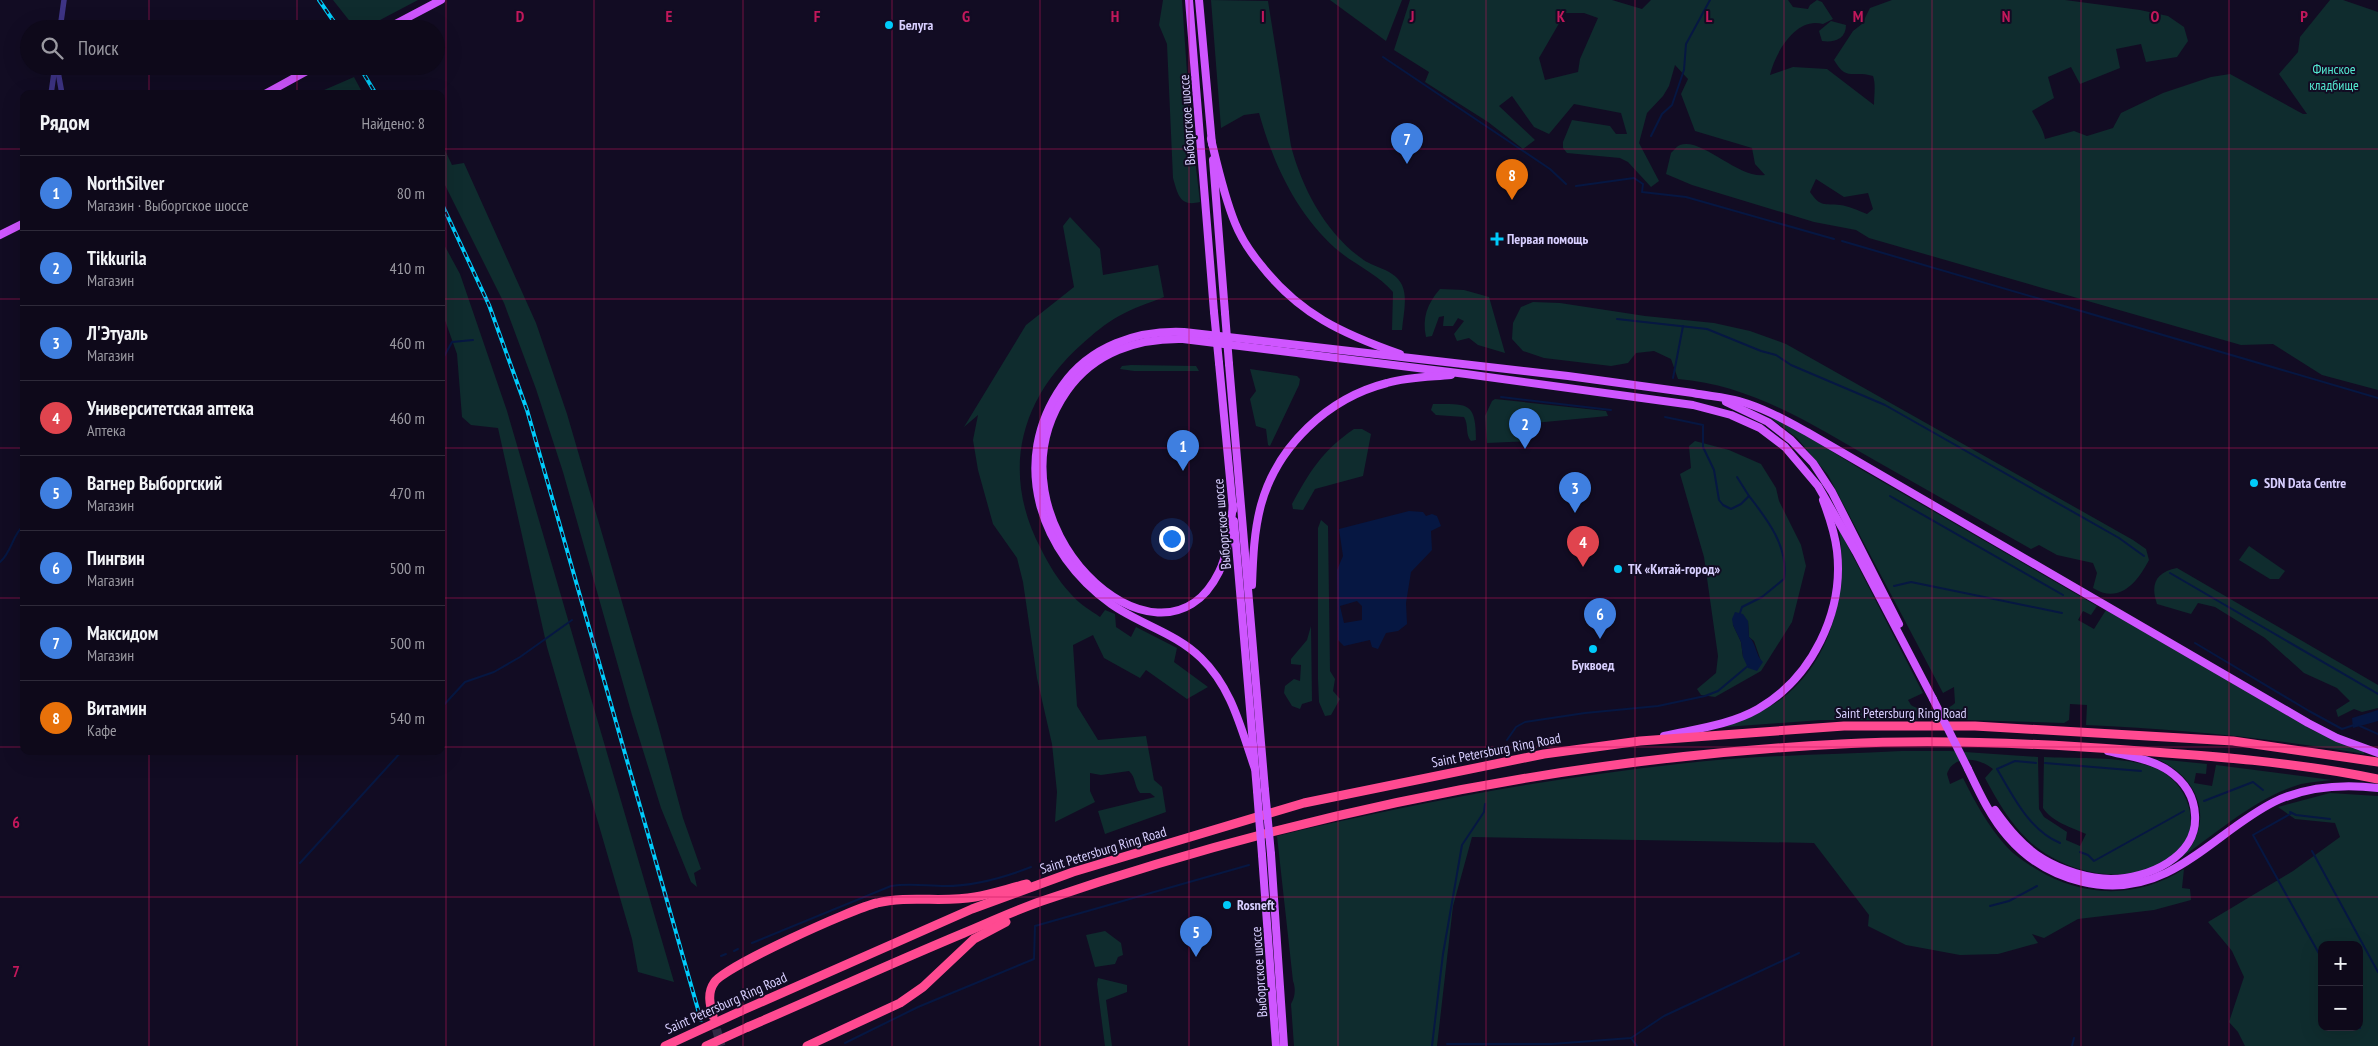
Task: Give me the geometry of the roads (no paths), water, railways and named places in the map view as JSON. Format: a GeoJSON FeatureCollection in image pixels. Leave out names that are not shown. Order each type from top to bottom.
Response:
{"type":"FeatureCollection","features":[{"type":"Feature","properties":{"kind":"highway","name":"Saint Petersburg Ring Road"},"geometry":{"type":"LineString","coordinates":[[665,1046],[972,909],[1073,872],[1304,804],[1544,754],[1640,741],[1844,726],[1975,726],[2232,741],[2378,762]]}},
{"type":"Feature","properties":{"kind":"highway","name":"Saint Petersburg Ring Road"},"geometry":{"type":"LineString","coordinates":[[706,1046],[906,957],[1037,903],[1073,891],[1167,861],[1310,821],[1395,801],[1548,773],[1702,754],[1844,744],[1975,742],[2091,747],[2232,757],[2378,778]]}},
{"type":"Feature","properties":{"kind":"highway"},"geometry":{"type":"LineString","coordinates":[[713,1016],[710,993],[714,982],[722,974],[750,958],[856,910],[876,903],[904,899],[935,900],[975,897],[1073,872]]}},
{"type":"Feature","properties":{"kind":"highway"},"geometry":{"type":"LineString","coordinates":[[807,1046],[900,1003],[923,987],[974,939],[989,929],[1051,903],[1073,891]]}},
{"type":"Feature","properties":{"kind":"main road"},"geometry":{"type":"LineString","coordinates":[[403,20],[441,0]]}},
{"type":"Feature","properties":{"kind":"main road","name":"Выборгское шоссе"},"geometry":{"type":"LineString","coordinates":[[1189,0],[1214,312],[1233,505],[1255,768],[1261,790]]}},
{"type":"Feature","properties":{"kind":"main road","name":"Выборгское шоссе"},"geometry":{"type":"LineString","coordinates":[[1199,0],[1250,609],[1266,854],[1284,1046]]}},
{"type":"Feature","properties":{"kind":"main road"},"geometry":{"type":"LineString","coordinates":[[272,90],[300,75]]}},
{"type":"Feature","properties":{"kind":"main road"},"geometry":{"type":"LineString","coordinates":[[1211,139],[1224,192],[1236,225],[1251,253],[1274,282],[1298,304],[1336,330],[1414,358]]}},
{"type":"Feature","properties":{"kind":"main road"},"geometry":{"type":"LineString","coordinates":[[0,235],[20,225]]}},
{"type":"Feature","properties":{"kind":"main road"},"geometry":{"type":"LineString","coordinates":[[1255,768],[1238,715],[1226,691],[1208,665],[1182,643],[1111,604],[1078,575],[1058,547],[1045,522],[1035,482],[1036,449],[1045,418],[1064,384],[1087,360],[1109,346],[1147,333],[1184,332],[1414,358],[1568,376],[1737,400],[1777,415],[2308,723],[2337,738],[2378,753]]}},
{"type":"Feature","properties":{"kind":"main road"},"geometry":{"type":"LineString","coordinates":[[1233,505],[1228,543],[1223,562],[1212,585],[1200,598],[1173,611],[1154,612],[1135,608],[1115,598],[1084,571],[1069,551],[1054,526],[1044,494],[1042,460],[1046,440],[1055,412],[1066,393],[1083,373],[1107,355],[1133,344],[1158,339],[1183,339],[1242,345],[1693,405],[1731,415],[1760,428],[1785,447],[1818,486],[1852,543],[1935,700]]}},
{"type":"Feature","properties":{"kind":"main road"},"geometry":{"type":"LineString","coordinates":[[1250,609],[1254,547],[1261,505],[1276,469],[1304,432],[1333,406],[1358,393],[1387,383],[1466,374]]}},
{"type":"Feature","properties":{"kind":"main road"},"geometry":{"type":"LineString","coordinates":[[1713,397],[1768,422],[1791,440],[1813,463],[1832,492],[1970,769],[1986,797],[2005,824],[2022,842],[2043,859],[2088,876],[2112,879],[2132,876],[2156,869],[2173,860],[2187,843],[2195,821],[2191,794],[2182,782],[2168,770],[2148,761],[2091,747]]}},
{"type":"Feature","properties":{"kind":"main road"},"geometry":{"type":"LineString","coordinates":[[1640,741],[1724,723],[1758,709],[1785,690],[1807,663],[1821,642],[1836,595],[1838,553],[1835,537],[1818,486]]}},
{"type":"Feature","properties":{"kind":"main road"},"geometry":{"type":"LineString","coordinates":[[1970,769],[1984,802],[2007,837],[2024,854],[2051,871],[2078,881],[2104,886],[2134,884],[2165,873],[2260,811],[2294,794],[2334,786],[2378,788]]}},
{"type":"Feature","properties":{"kind":"main road","name":"Выборгское шоссе"},"geometry":{"type":"LineString","coordinates":[[1266,854],[1276,1046]]}},
{"type":"Feature","properties":{"kind":"street"},"geometry":{"type":"LineString","coordinates":[[61,20],[64,0]]}},
{"type":"Feature","properties":{"kind":"street"},"geometry":{"type":"LineString","coordinates":[[52,90],[54,75]]}},
{"type":"Feature","properties":{"kind":"street"},"geometry":{"type":"LineString","coordinates":[[58,75],[61,90]]}},
{"type":"Feature","properties":{"kind":"water"},"geometry":{"type":"Polygon","coordinates":[[[1409,511],[1423,512],[1426,516],[1432,514],[1437,516],[1441,526],[1431,531],[1432,550],[1411,572],[1406,603],[1407,624],[1398,631],[1386,633],[1378,649],[1372,647],[1370,640],[1344,646],[1338,640],[1337,570],[1343,556],[1339,529],[1409,511]],[[1357,601],[1340,606],[1344,623],[1362,620],[1362,606],[1357,601]]]}},
{"type":"Feature","properties":{"kind":"water"},"geometry":{"type":"Polygon","coordinates":[[[1735,612],[1743,614],[1748,621],[1749,637],[1763,662],[1757,671],[1748,668],[1743,657],[1741,642],[1733,625],[1732,619],[1735,612]]]}},
{"type":"Feature","properties":{"kind":"water"},"geometry":{"type":"Polygon","coordinates":[[[2378,710],[2378,721],[2353,728],[2352,718],[2378,710]]]}},
{"type":"Feature","properties":{"kind":"waterway"},"geometry":{"type":"LineString","coordinates":[[1651,136],[1662,114],[1672,105],[1684,70],[1686,44],[1710,0]]}},
{"type":"Feature","properties":{"kind":"waterway"},"geometry":{"type":"LineString","coordinates":[[1383,57],[1550,169],[1566,184]]}},
{"type":"Feature","properties":{"kind":"waterway"},"geometry":{"type":"LineString","coordinates":[[1576,186],[1634,178],[1643,184],[1642,192],[1686,197],[1834,239]]}},
{"type":"Feature","properties":{"kind":"waterway"},"geometry":{"type":"LineString","coordinates":[[1842,241],[2378,398]]}},
{"type":"Feature","properties":{"kind":"waterway"},"geometry":{"type":"LineString","coordinates":[[1617,319],[1707,329],[1761,351],[1776,355],[1791,365],[1885,405],[2119,538],[2144,556]]}},
{"type":"Feature","properties":{"kind":"waterway"},"geometry":{"type":"LineString","coordinates":[[1673,378],[1683,326]]}},
{"type":"Feature","properties":{"kind":"waterway"},"geometry":{"type":"LineString","coordinates":[[445,355],[452,342],[473,340]]}},
{"type":"Feature","properties":{"kind":"waterway"},"geometry":{"type":"LineString","coordinates":[[1501,397],[1611,410]]}},
{"type":"Feature","properties":{"kind":"waterway"},"geometry":{"type":"LineString","coordinates":[[1665,417],[1703,425],[1703,447],[1714,470],[1719,500],[1723,505],[1731,509],[1741,504],[1749,496],[1763,514],[1780,545],[1785,567],[1784,579],[1762,597],[1742,607],[1740,613]]}},
{"type":"Feature","properties":{"kind":"waterway"},"geometry":{"type":"LineString","coordinates":[[1737,477],[1749,496]]}},
{"type":"Feature","properties":{"kind":"waterway"},"geometry":{"type":"LineString","coordinates":[[1890,496],[2063,595]]}},
{"type":"Feature","properties":{"kind":"waterway"},"geometry":{"type":"LineString","coordinates":[[0,562],[20,529]]}},
{"type":"Feature","properties":{"kind":"waterway"},"geometry":{"type":"LineString","coordinates":[[2170,573],[2378,694]]}},
{"type":"Feature","properties":{"kind":"waterway"},"geometry":{"type":"LineString","coordinates":[[1894,586],[1911,582],[2062,613]]}},
{"type":"Feature","properties":{"kind":"waterway"},"geometry":{"type":"LineString","coordinates":[[445,704],[465,682],[494,672],[520,657],[572,620]]}},
{"type":"Feature","properties":{"kind":"waterway"},"geometry":{"type":"LineString","coordinates":[[2195,643],[2342,729],[2354,725]]}},
{"type":"Feature","properties":{"kind":"waterway"},"geometry":{"type":"LineString","coordinates":[[1507,740],[1516,727],[1525,722],[1585,713],[1658,706],[1705,696],[1718,691],[1749,665]]}},
{"type":"Feature","properties":{"kind":"waterway"},"geometry":{"type":"LineString","coordinates":[[2360,726],[2378,734]]}},
{"type":"Feature","properties":{"kind":"waterway"},"geometry":{"type":"LineString","coordinates":[[300,863],[398,755]]}},
{"type":"Feature","properties":{"kind":"waterway"},"geometry":{"type":"LineString","coordinates":[[2036,763],[2015,761],[1997,769],[2016,801],[2031,821],[2039,830],[2060,843]]}},
{"type":"Feature","properties":{"kind":"waterway"},"geometry":{"type":"LineString","coordinates":[[2045,763],[2141,771]]}},
{"type":"Feature","properties":{"kind":"waterway"},"geometry":{"type":"LineString","coordinates":[[2204,801],[2253,782],[2263,790]]}},
{"type":"Feature","properties":{"kind":"waterway"},"geometry":{"type":"LineString","coordinates":[[1432,1046],[1443,954],[1462,845],[1484,812],[1485,804]]}},
{"type":"Feature","properties":{"kind":"waterway"},"geometry":{"type":"LineString","coordinates":[[2080,852],[2088,855],[2094,861],[2184,811]]}},
{"type":"Feature","properties":{"kind":"waterway"},"geometry":{"type":"LineString","coordinates":[[2290,812],[2296,815],[2330,819]]}},
{"type":"Feature","properties":{"kind":"waterway"},"geometry":{"type":"LineString","coordinates":[[2292,813],[2253,835],[2318,952]]}},
{"type":"Feature","properties":{"kind":"waterway"},"geometry":{"type":"LineString","coordinates":[[2312,851],[2378,972]]}},
{"type":"Feature","properties":{"kind":"waterway"},"geometry":{"type":"LineString","coordinates":[[845,1043],[918,1007],[1034,959],[1035,926],[1249,865]]}},
{"type":"Feature","properties":{"kind":"waterway"},"geometry":{"type":"LineString","coordinates":[[752,943],[891,886],[967,885],[999,878],[1031,867]]}},
{"type":"Feature","properties":{"kind":"waterway"},"geometry":{"type":"LineString","coordinates":[[1990,906],[2009,901],[2037,886]]}},
{"type":"Feature","properties":{"kind":"waterway"},"geometry":{"type":"LineString","coordinates":[[734,951],[738,949]]}},
{"type":"Feature","properties":{"kind":"waterway"},"geometry":{"type":"LineString","coordinates":[[1447,1044],[1552,1044],[1631,1038],[1664,1016],[1799,953]]}},
{"type":"Feature","properties":{"kind":"waterway"},"geometry":{"type":"LineString","coordinates":[[721,956],[726,954]]}},
{"type":"Feature","properties":{"kind":"waterway"},"geometry":{"type":"LineString","coordinates":[[1631,1038],[1637,1046]]}},
{"type":"Feature","properties":{"kind":"waterway"},"geometry":{"type":"LineString","coordinates":[[2072,1046],[2074,1038]]}},
{"type":"Feature","properties":{"kind":"tunnel"},"geometry":{"type":"LineString","coordinates":[[713,1016],[721,1046]]}},
{"type":"Feature","properties":{"kind":"railway"},"geometry":{"type":"LineString","coordinates":[[319,0],[333,20]]}},
{"type":"Feature","properties":{"kind":"railway"},"geometry":{"type":"LineString","coordinates":[[364,75],[374,90]]}},
{"type":"Feature","properties":{"kind":"railway"},"geometry":{"type":"LineString","coordinates":[[445,211],[489,305],[527,410],[701,1020]]}},
{"type":"Feature","properties":{"kind":"place","name":"Белуга"},"geometry":{"type":"Point","coordinates":[889,25]}},
{"type":"Feature","properties":{"kind":"place","name":"Максидом"},"geometry":{"type":"Point","coordinates":[1407,164]}},
{"type":"Feature","properties":{"kind":"place","name":"Витамин"},"geometry":{"type":"Point","coordinates":[1512,200]}},
{"type":"Feature","properties":{"kind":"place","name":"Первая помощь"},"geometry":{"type":"Point","coordinates":[1497,239]}},
{"type":"Feature","properties":{"kind":"place","name":"Tikkurila"},"geometry":{"type":"Point","coordinates":[1525,449]}},
{"type":"Feature","properties":{"kind":"place","name":"NorthSilver"},"geometry":{"type":"Point","coordinates":[1183,471]}},
{"type":"Feature","properties":{"kind":"place","name":"SDN Data Centre"},"geometry":{"type":"Point","coordinates":[2254,483]}},
{"type":"Feature","properties":{"kind":"place","name":"Л'Этуаль"},"geometry":{"type":"Point","coordinates":[1575,513]}},
{"type":"Feature","properties":{"kind":"place","name":"Университетская аптека"},"geometry":{"type":"Point","coordinates":[1583,567]}},
{"type":"Feature","properties":{"kind":"place","name":"ТК «Китай-город»"},"geometry":{"type":"Point","coordinates":[1618,569]}},
{"type":"Feature","properties":{"kind":"place","name":"Пингвин"},"geometry":{"type":"Point","coordinates":[1600,639]}},
{"type":"Feature","properties":{"kind":"place","name":"Буквоед"},"geometry":{"type":"Point","coordinates":[1593,649]}},
{"type":"Feature","properties":{"kind":"place","name":"Rosneft"},"geometry":{"type":"Point","coordinates":[1227,905]}},
{"type":"Feature","properties":{"kind":"place","name":"Вагнер Выборгский"},"geometry":{"type":"Point","coordinates":[1196,957]}},
{"type":"Feature","properties":{"kind":"park label","name":"Финское кладбище"},"geometry":{"type":"Point","coordinates":[2334,78]}}]}
